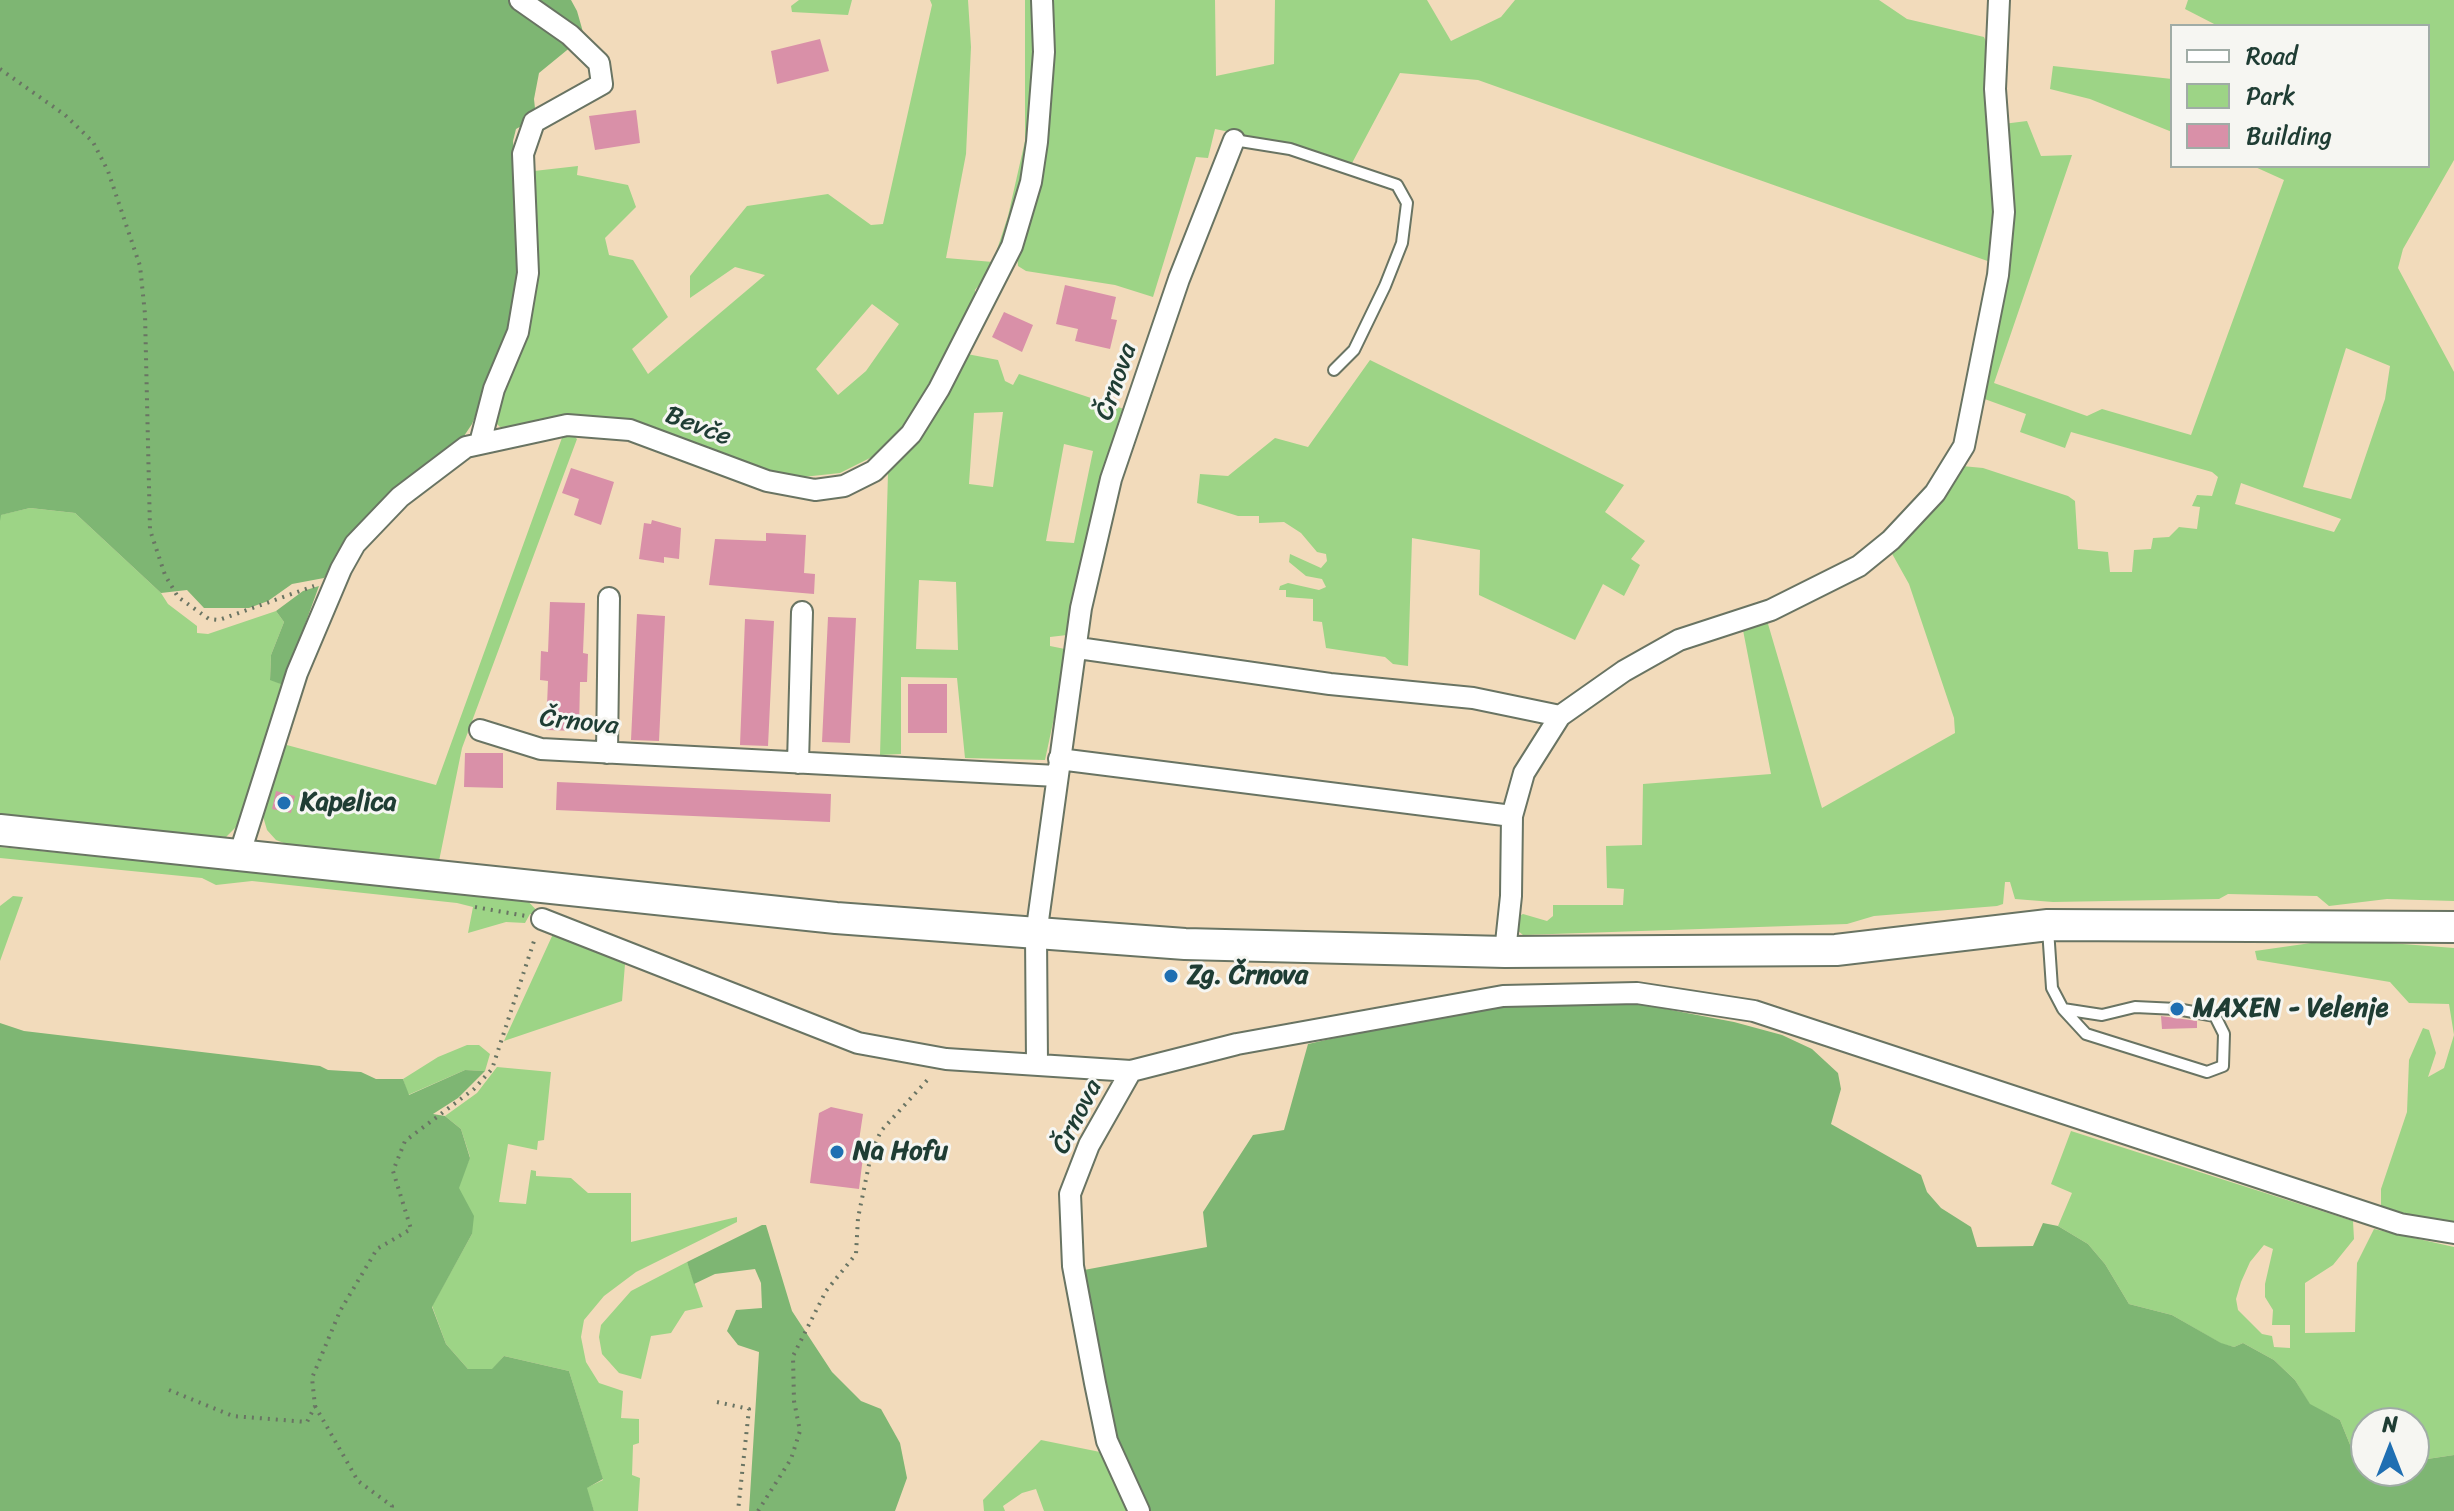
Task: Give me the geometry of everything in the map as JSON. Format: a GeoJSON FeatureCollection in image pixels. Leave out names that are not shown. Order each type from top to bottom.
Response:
{"type":"FeatureCollection","features":[{"type":"Feature","properties":{"kind":"main road"},"geometry":{"type":"LineString","coordinates":[[0,830],[836,918],[1185,944],[1505,952],[1836,950],[2048,925],[2399,924],[2454,927]]}},
{"type":"Feature","properties":{"kind":"street"},"geometry":{"type":"LineString","coordinates":[[480,443],[494,389],[518,332],[528,273],[523,154],[534,122],[602,84],[599,63],[570,35],[520,0]]}},
{"type":"Feature","properties":{"kind":"street","name":"Bevče"},"geometry":{"type":"LineString","coordinates":[[239,856],[297,673],[333,584],[355,544],[400,497],[466,447],[567,425],[630,430],[767,481],[803,488],[844,486],[874,471],[911,434],[932,400],[1012,246],[1031,182],[1037,142],[1044,52],[1042,0]]}},
{"type":"Feature","properties":{"kind":"street"},"geometry":{"type":"LineString","coordinates":[[1505,952],[1511,896],[1512,816],[1524,773],[1560,716],[1624,671],[1679,640],[1771,610],[1859,566],[1891,540],[1935,493],[1964,446],[1998,275],[2004,212],[1995,89],[1999,0]]}},
{"type":"Feature","properties":{"kind":"street","name":"Črnova"},"geometry":{"type":"LineString","coordinates":[[1139,1511],[1107,1441],[1073,1266],[1070,1194],[1089,1145],[1131,1071],[1037,1063],[1036,935],[1058,767],[1078,648],[1081,608],[1111,479],[1179,279],[1234,140]]}},
{"type":"Feature","properties":{"kind":"street"},"geometry":{"type":"LineString","coordinates":[[607,753],[609,598]]}},
{"type":"Feature","properties":{"kind":"street"},"geometry":{"type":"LineString","coordinates":[[798,763],[802,612]]}},
{"type":"Feature","properties":{"kind":"street"},"geometry":{"type":"LineString","coordinates":[[1078,648],[1330,684],[1473,698],[1560,716]]}},
{"type":"Feature","properties":{"kind":"street","name":"Črnova"},"geometry":{"type":"LineString","coordinates":[[480,730],[541,749],[798,763],[1058,767],[1512,816]]}},
{"type":"Feature","properties":{"kind":"street"},"geometry":{"type":"LineString","coordinates":[[542,919],[858,1043],[946,1059],[1037,1063]]}},
{"type":"Feature","properties":{"kind":"street"},"geometry":{"type":"LineString","coordinates":[[1131,1071],[1237,1044],[1503,996],[1637,993],[1754,1011],[2400,1224],[2454,1233]]}},
{"type":"Feature","properties":{"kind":"lane"},"geometry":{"type":"LineString","coordinates":[[1234,140],[1290,149],[1397,185],[1407,203],[1402,243],[1385,286],[1354,350],[1334,370]]}},
{"type":"Feature","properties":{"kind":"lane"},"geometry":{"type":"LineString","coordinates":[[2048,925],[2052,988],[2063,1009],[2086,1034],[2207,1072],[2223,1066],[2224,1034],[2215,1016],[2177,1009],[2135,1007],[2102,1015],[2063,1009]]}},
{"type":"Feature","properties":{"kind":"path"},"geometry":{"type":"LineString","coordinates":[[0,69],[65,115],[93,142],[108,171],[140,266],[145,314],[150,530],[165,575],[178,597],[209,619],[219,620],[310,587],[333,584]]}},
{"type":"Feature","properties":{"kind":"path"},"geometry":{"type":"LineString","coordinates":[[391,1511],[392,1506],[358,1481],[315,1406],[312,1378],[340,1311],[377,1249],[411,1229],[393,1171],[405,1141],[474,1089],[492,1069],[501,1032],[542,919]]}},
{"type":"Feature","properties":{"kind":"path"},"geometry":{"type":"LineString","coordinates":[[758,1511],[791,1459],[800,1431],[794,1401],[793,1356],[826,1291],[856,1254],[858,1218],[872,1150],[881,1131],[946,1059]]}},
{"type":"Feature","properties":{"kind":"path"},"geometry":{"type":"LineString","coordinates":[[169,1390],[233,1416],[307,1422],[315,1406]]}},
{"type":"Feature","properties":{"kind":"path"},"geometry":{"type":"LineString","coordinates":[[717,1402],[749,1409],[738,1511]]}},
{"type":"Feature","properties":{"kind":"green space"},"geometry":{"type":"Polygon","coordinates":[[[0,0],[571,0],[587,46],[572,46],[539,73],[534,99],[536,118],[516,129],[513,141],[522,242],[514,323],[472,424],[460,442],[392,492],[359,525],[324,578],[292,584],[268,601],[249,608],[204,608],[187,590],[161,593],[75,513],[30,508],[1,515],[0,521],[0,0]]]}},
{"type":"Feature","properties":{"kind":"green space"},"geometry":{"type":"Polygon","coordinates":[[[799,0],[852,0],[848,15],[792,12],[791,6],[799,0]]]}},
{"type":"Feature","properties":{"kind":"green space"},"geometry":{"type":"Polygon","coordinates":[[[930,0],[968,0],[971,47],[966,154],[946,258],[993,262],[1008,216],[1025,141],[1025,0],[1035,0],[1037,52],[1027,166],[998,262],[975,290],[976,308],[909,425],[884,451],[840,473],[803,477],[769,471],[631,422],[500,427],[492,419],[530,179],[534,171],[578,166],[577,175],[628,185],[636,207],[605,238],[609,255],[633,260],[668,317],[632,349],[648,374],[765,275],[735,267],[690,298],[690,276],[747,206],[828,194],[871,225],[883,224],[932,5],[930,0]],[[872,304],[816,369],[838,395],[866,371],[899,324],[872,304]]]}},
{"type":"Feature","properties":{"kind":"green space"},"geometry":{"type":"Polygon","coordinates":[[[1052,0],[1215,0],[1216,76],[1274,64],[1275,0],[1427,0],[1451,41],[1501,17],[1515,0],[1879,0],[1907,19],[1984,37],[1988,46],[1998,165],[1996,264],[1478,80],[1400,73],[1351,165],[1283,143],[1215,129],[1208,158],[1196,157],[1153,297],[1115,285],[1026,271],[1018,266],[1017,255],[1044,162],[1052,0]]]}},
{"type":"Feature","properties":{"kind":"green space"},"geometry":{"type":"Polygon","coordinates":[[[2188,0],[2454,0],[2454,160],[2403,249],[2398,268],[2454,372],[2454,901],[2387,899],[2329,906],[2317,896],[2228,894],[2219,899],[2053,902],[2015,899],[2010,882],[2005,882],[2003,904],[1997,906],[1874,916],[1847,924],[1523,935],[1517,930],[1515,918],[1523,914],[1547,921],[1553,916],[1553,905],[1623,905],[1624,889],[1607,888],[1606,846],[1642,845],[1643,784],[1771,774],[1742,625],[1766,617],[1822,808],[1955,733],[1954,718],[1909,584],[1890,550],[1962,466],[1983,468],[2075,501],[2078,549],[2108,552],[2110,572],[2132,572],[2134,550],[2151,549],[2153,538],[2169,537],[2179,527],[2197,529],[2200,507],[2192,506],[2197,495],[2212,496],[2218,477],[2212,472],[2071,432],[2065,448],[2020,432],[2026,414],[1979,397],[2003,124],[2027,121],[2041,156],[2072,155],[1994,383],[2087,416],[2102,409],[2191,435],[2284,180],[2257,168],[2430,168],[2430,24],[2214,24],[2185,9],[2188,0]],[[2346,348],[2303,487],[2351,499],[2385,399],[2390,366],[2346,348]],[[2241,483],[2235,504],[2334,532],[2341,519],[2241,483]]]}},
{"type":"Feature","properties":{"kind":"green space"},"geometry":{"type":"Polygon","coordinates":[[[2053,66],[2170,79],[2170,131],[2090,99],[2050,89],[2053,66]]]}},
{"type":"Feature","properties":{"kind":"green space"},"geometry":{"type":"Polygon","coordinates":[[[967,354],[998,360],[1005,381],[1013,385],[1019,374],[1124,409],[1102,476],[1067,635],[1050,637],[1050,646],[1065,649],[1067,657],[1045,760],[965,758],[957,678],[901,677],[901,754],[880,755],[888,473],[967,354]],[[1003,412],[974,413],[969,484],[993,487],[1003,412]],[[1064,444],[1046,541],[1074,543],[1093,451],[1064,444]],[[919,580],[916,649],[958,650],[956,582],[919,580]]]}},
{"type":"Feature","properties":{"kind":"green space"},"geometry":{"type":"Polygon","coordinates":[[[1370,360],[1624,485],[1605,512],[1645,541],[1631,559],[1640,565],[1624,596],[1603,584],[1575,640],[1479,595],[1480,550],[1412,538],[1408,666],[1393,664],[1385,657],[1326,648],[1322,622],[1313,621],[1313,599],[1286,597],[1286,590],[1279,590],[1280,586],[1288,583],[1319,590],[1326,587],[1322,579],[1306,576],[1289,562],[1290,554],[1321,568],[1327,561],[1326,554],[1317,552],[1301,533],[1284,522],[1259,523],[1259,516],[1238,516],[1197,503],[1200,474],[1228,476],[1275,438],[1308,447],[1370,360]]]}},
{"type":"Feature","properties":{"kind":"green space"},"geometry":{"type":"Polygon","coordinates":[[[572,434],[577,439],[462,748],[439,861],[297,848],[276,840],[267,830],[262,813],[283,744],[436,785],[563,435],[572,434]]]}},
{"type":"Feature","properties":{"kind":"green space"},"geometry":{"type":"Polygon","coordinates":[[[30,508],[75,513],[161,593],[168,604],[197,626],[197,633],[208,634],[276,611],[284,622],[271,655],[270,679],[283,685],[238,825],[226,837],[0,818],[0,515],[30,508]]]}},
{"type":"Feature","properties":{"kind":"green space"},"geometry":{"type":"Polygon","coordinates":[[[319,586],[283,685],[270,680],[271,655],[284,622],[276,611],[303,591],[319,586]]]}},
{"type":"Feature","properties":{"kind":"green space"},"geometry":{"type":"Polygon","coordinates":[[[0,847],[526,899],[540,914],[530,914],[525,923],[506,922],[468,933],[473,907],[457,903],[252,881],[216,885],[202,878],[0,858],[0,847]]]}},
{"type":"Feature","properties":{"kind":"green space"},"geometry":{"type":"Polygon","coordinates":[[[13,896],[23,897],[0,961],[0,906],[13,896]]]}},
{"type":"Feature","properties":{"kind":"green space"},"geometry":{"type":"Polygon","coordinates":[[[553,934],[625,964],[622,1001],[504,1041],[553,934]]]}},
{"type":"Feature","properties":{"kind":"green space"},"geometry":{"type":"Polygon","coordinates":[[[2339,939],[2454,948],[2454,1035],[2449,1004],[2409,1003],[2390,982],[2257,960],[2255,951],[2339,939]]]}},
{"type":"Feature","properties":{"kind":"green space"},"geometry":{"type":"Polygon","coordinates":[[[1629,1002],[1734,1022],[1782,1035],[1812,1049],[1838,1073],[1841,1089],[1831,1124],[1921,1175],[1927,1192],[1941,1208],[1971,1227],[1977,1247],[2033,1246],[2043,1223],[2058,1226],[2088,1244],[2105,1264],[2129,1304],[2172,1315],[2221,1343],[2234,1347],[2243,1343],[2274,1360],[2295,1380],[2310,1404],[2340,1420],[2350,1445],[2350,1487],[2430,1487],[2430,1459],[2454,1455],[2454,1511],[1145,1511],[1117,1446],[1084,1270],[1207,1247],[1203,1212],[1253,1135],[1284,1130],[1308,1044],[1431,1016],[1522,1005],[1629,1002]]]}},
{"type":"Feature","properties":{"kind":"green space"},"geometry":{"type":"Polygon","coordinates":[[[0,1023],[24,1031],[320,1066],[328,1070],[361,1072],[376,1079],[403,1079],[409,1095],[465,1070],[485,1071],[458,1098],[433,1114],[445,1116],[461,1129],[470,1158],[459,1188],[474,1216],[472,1234],[432,1307],[446,1344],[468,1369],[492,1369],[504,1356],[569,1371],[603,1479],[587,1488],[594,1511],[0,1511],[0,1023]]]}},
{"type":"Feature","properties":{"kind":"green space"},"geometry":{"type":"Polygon","coordinates":[[[2423,1028],[2429,1030],[2436,1053],[2428,1077],[2444,1068],[2454,1035],[2454,1227],[2381,1209],[2381,1189],[2407,1112],[2409,1060],[2423,1028]]]}},
{"type":"Feature","properties":{"kind":"green space"},"geometry":{"type":"Polygon","coordinates":[[[467,1045],[479,1045],[490,1054],[485,1071],[465,1070],[408,1095],[403,1079],[438,1057],[467,1045]]]}},
{"type":"Feature","properties":{"kind":"green space"},"geometry":{"type":"Polygon","coordinates":[[[497,1067],[551,1072],[544,1140],[538,1141],[537,1150],[508,1144],[499,1202],[526,1204],[531,1170],[536,1171],[536,1176],[571,1178],[588,1193],[631,1193],[631,1242],[737,1217],[737,1222],[636,1272],[604,1296],[584,1320],[581,1337],[586,1362],[599,1383],[623,1391],[621,1418],[639,1419],[639,1443],[633,1445],[632,1475],[640,1478],[638,1511],[594,1511],[586,1488],[603,1480],[569,1371],[504,1356],[492,1370],[468,1369],[446,1344],[432,1306],[472,1234],[458,1188],[470,1157],[461,1129],[445,1116],[477,1093],[497,1067]]]}},
{"type":"Feature","properties":{"kind":"green space"},"geometry":{"type":"Polygon","coordinates":[[[2071,1131],[2353,1221],[2354,1239],[2333,1265],[2305,1283],[2305,1333],[2355,1332],[2357,1263],[2374,1229],[2454,1247],[2454,1455],[2430,1459],[2430,1407],[2350,1407],[2350,1445],[2340,1420],[2310,1405],[2295,1380],[2274,1360],[2243,1343],[2234,1347],[2222,1344],[2172,1315],[2129,1304],[2105,1264],[2088,1244],[2058,1226],[2072,1193],[2051,1184],[2071,1131]],[[2264,1245],[2250,1262],[2241,1282],[2236,1299],[2238,1310],[2262,1334],[2272,1336],[2274,1347],[2290,1348],[2290,1325],[2272,1325],[2273,1310],[2265,1297],[2273,1249],[2264,1245]]]}},
{"type":"Feature","properties":{"kind":"green space"},"geometry":{"type":"Polygon","coordinates":[[[766,1225],[792,1311],[832,1372],[861,1401],[881,1409],[900,1443],[907,1478],[895,1511],[749,1511],[759,1352],[738,1345],[727,1331],[736,1310],[762,1308],[761,1283],[755,1269],[715,1274],[694,1284],[687,1262],[766,1225]]]}},
{"type":"Feature","properties":{"kind":"green space"},"geometry":{"type":"Polygon","coordinates":[[[687,1262],[703,1307],[685,1311],[671,1333],[651,1336],[641,1379],[619,1373],[602,1354],[599,1337],[601,1325],[631,1291],[687,1262]]]}},
{"type":"Feature","properties":{"kind":"green space"},"geometry":{"type":"Polygon","coordinates":[[[1041,1440],[1105,1453],[1130,1511],[1044,1511],[1036,1489],[1022,1493],[1003,1506],[1005,1511],[984,1511],[983,1500],[1041,1440]]]}},
{"type":"Feature","properties":{"kind":"building"},"geometry":{"type":"Polygon","coordinates":[[[820,39],[829,71],[777,84],[771,51],[820,39]]]}},
{"type":"Feature","properties":{"kind":"building"},"geometry":{"type":"Polygon","coordinates":[[[636,110],[640,143],[595,150],[589,116],[636,110]]]}},
{"type":"Feature","properties":{"kind":"building"},"geometry":{"type":"Polygon","coordinates":[[[1065,285],[1116,297],[1111,319],[1117,320],[1110,349],[1075,341],[1078,329],[1056,324],[1065,285]]]}},
{"type":"Feature","properties":{"kind":"building"},"geometry":{"type":"Polygon","coordinates":[[[1004,312],[1033,325],[1022,352],[992,337],[1004,312]]]}},
{"type":"Feature","properties":{"kind":"building"},"geometry":{"type":"Polygon","coordinates":[[[571,468],[614,482],[601,525],[574,515],[579,499],[562,493],[571,468]]]}},
{"type":"Feature","properties":{"kind":"building"},"geometry":{"type":"Polygon","coordinates":[[[652,520],[681,528],[679,559],[664,557],[664,563],[639,559],[644,523],[651,524],[652,520]]]}},
{"type":"Feature","properties":{"kind":"building"},"geometry":{"type":"Polygon","coordinates":[[[766,533],[806,535],[804,573],[815,574],[814,594],[709,585],[715,539],[766,541],[766,533]]]}},
{"type":"Feature","properties":{"kind":"building"},"geometry":{"type":"Polygon","coordinates":[[[550,602],[585,603],[583,653],[588,654],[587,682],[580,682],[579,731],[546,730],[548,681],[540,680],[541,651],[548,652],[550,602]]]}},
{"type":"Feature","properties":{"kind":"building"},"geometry":{"type":"Polygon","coordinates":[[[637,614],[665,616],[659,741],[631,740],[637,614]]]}},
{"type":"Feature","properties":{"kind":"building"},"geometry":{"type":"Polygon","coordinates":[[[828,617],[856,618],[850,743],[822,742],[828,617]]]}},
{"type":"Feature","properties":{"kind":"building"},"geometry":{"type":"Polygon","coordinates":[[[745,619],[774,621],[768,746],[740,745],[745,619]]]}},
{"type":"Feature","properties":{"kind":"building"},"geometry":{"type":"Polygon","coordinates":[[[908,684],[947,684],[947,733],[908,733],[908,684]]]}},
{"type":"Feature","properties":{"kind":"building"},"geometry":{"type":"Polygon","coordinates":[[[465,753],[503,753],[503,788],[464,787],[465,753]]]}},
{"type":"Feature","properties":{"kind":"building"},"geometry":{"type":"Polygon","coordinates":[[[557,782],[831,794],[830,822],[556,810],[557,782]]]}},
{"type":"Feature","properties":{"kind":"building"},"geometry":{"type":"Polygon","coordinates":[[[276,791],[295,796],[291,813],[272,809],[276,791]]]}},
{"type":"Feature","properties":{"kind":"building"},"geometry":{"type":"Polygon","coordinates":[[[2161,1016],[2197,1021],[2197,1028],[2162,1029],[2161,1016]]]}},
{"type":"Feature","properties":{"kind":"building","name":"Na Hofu"},"geometry":{"type":"Polygon","coordinates":[[[831,1107],[863,1114],[858,1147],[863,1157],[859,1189],[810,1183],[819,1113],[831,1107]]]}},
{"type":"Feature","properties":{"kind":"place","name":"Kapelica"},"geometry":{"type":"Point","coordinates":[284,803]}},
{"type":"Feature","properties":{"kind":"place","name":"Zg. Črnova"},"geometry":{"type":"Point","coordinates":[1171,976]}},
{"type":"Feature","properties":{"kind":"place","name":"MAXEN - Velenje"},"geometry":{"type":"Point","coordinates":[2177,1009]}},
{"type":"Feature","properties":{"kind":"place","name":"Na Hofu"},"geometry":{"type":"Point","coordinates":[837,1152]}}]}
